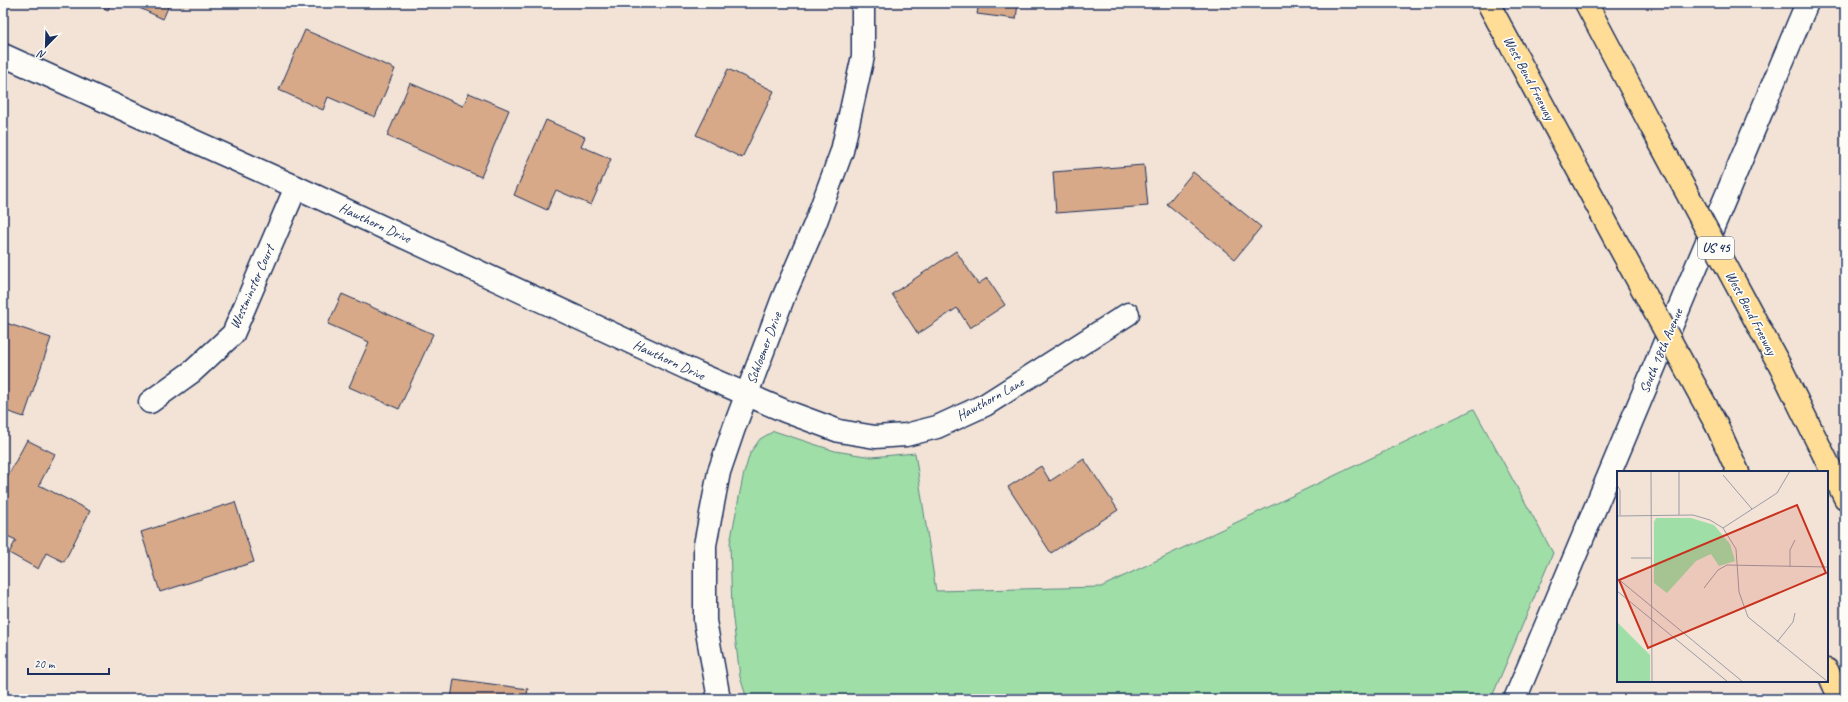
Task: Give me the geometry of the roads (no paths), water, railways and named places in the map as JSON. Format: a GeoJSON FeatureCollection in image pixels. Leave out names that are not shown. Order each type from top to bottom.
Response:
{"type":"FeatureCollection","features":[{"type":"Feature","properties":{"kind":"highway","name":"West Bend Freeway"},"geometry":{"type":"LineString","coordinates":[[1488,3],[1717,426],[1738,471]]}},
{"type":"Feature","properties":{"kind":"highway","name":"West Bend Freeway"},"geometry":{"type":"LineString","coordinates":[[1586,3],[1781,368],[1845,498]]}},
{"type":"Feature","properties":{"kind":"highway"},"geometry":{"type":"LineString","coordinates":[[1828,672],[1840,699]]}},
{"type":"Feature","properties":{"kind":"street","name":"Schloemer Drive"},"geometry":{"type":"LineString","coordinates":[[719,699],[705,621],[705,545],[719,472],[746,394],[783,298],[815,224],[842,151],[863,56],[863,3]]}},
{"type":"Feature","properties":{"kind":"street","name":"South 18th Avenue"},"geometry":{"type":"LineString","coordinates":[[1515,699],[1808,3]]}},
{"type":"Feature","properties":{"kind":"street","name":"Hawthorn Drive"},"geometry":{"type":"LineString","coordinates":[[3,55],[296,187],[746,394]]}},
{"type":"Feature","properties":{"kind":"street","name":"Westminster Court"},"geometry":{"type":"LineString","coordinates":[[150,402],[193,370],[233,334],[296,187]]}},
{"type":"Feature","properties":{"kind":"street","name":"Hawthorn Lane"},"geometry":{"type":"LineString","coordinates":[[746,394],[839,431],[875,436],[906,435],[937,427],[985,405],[1128,314]]}}]}
